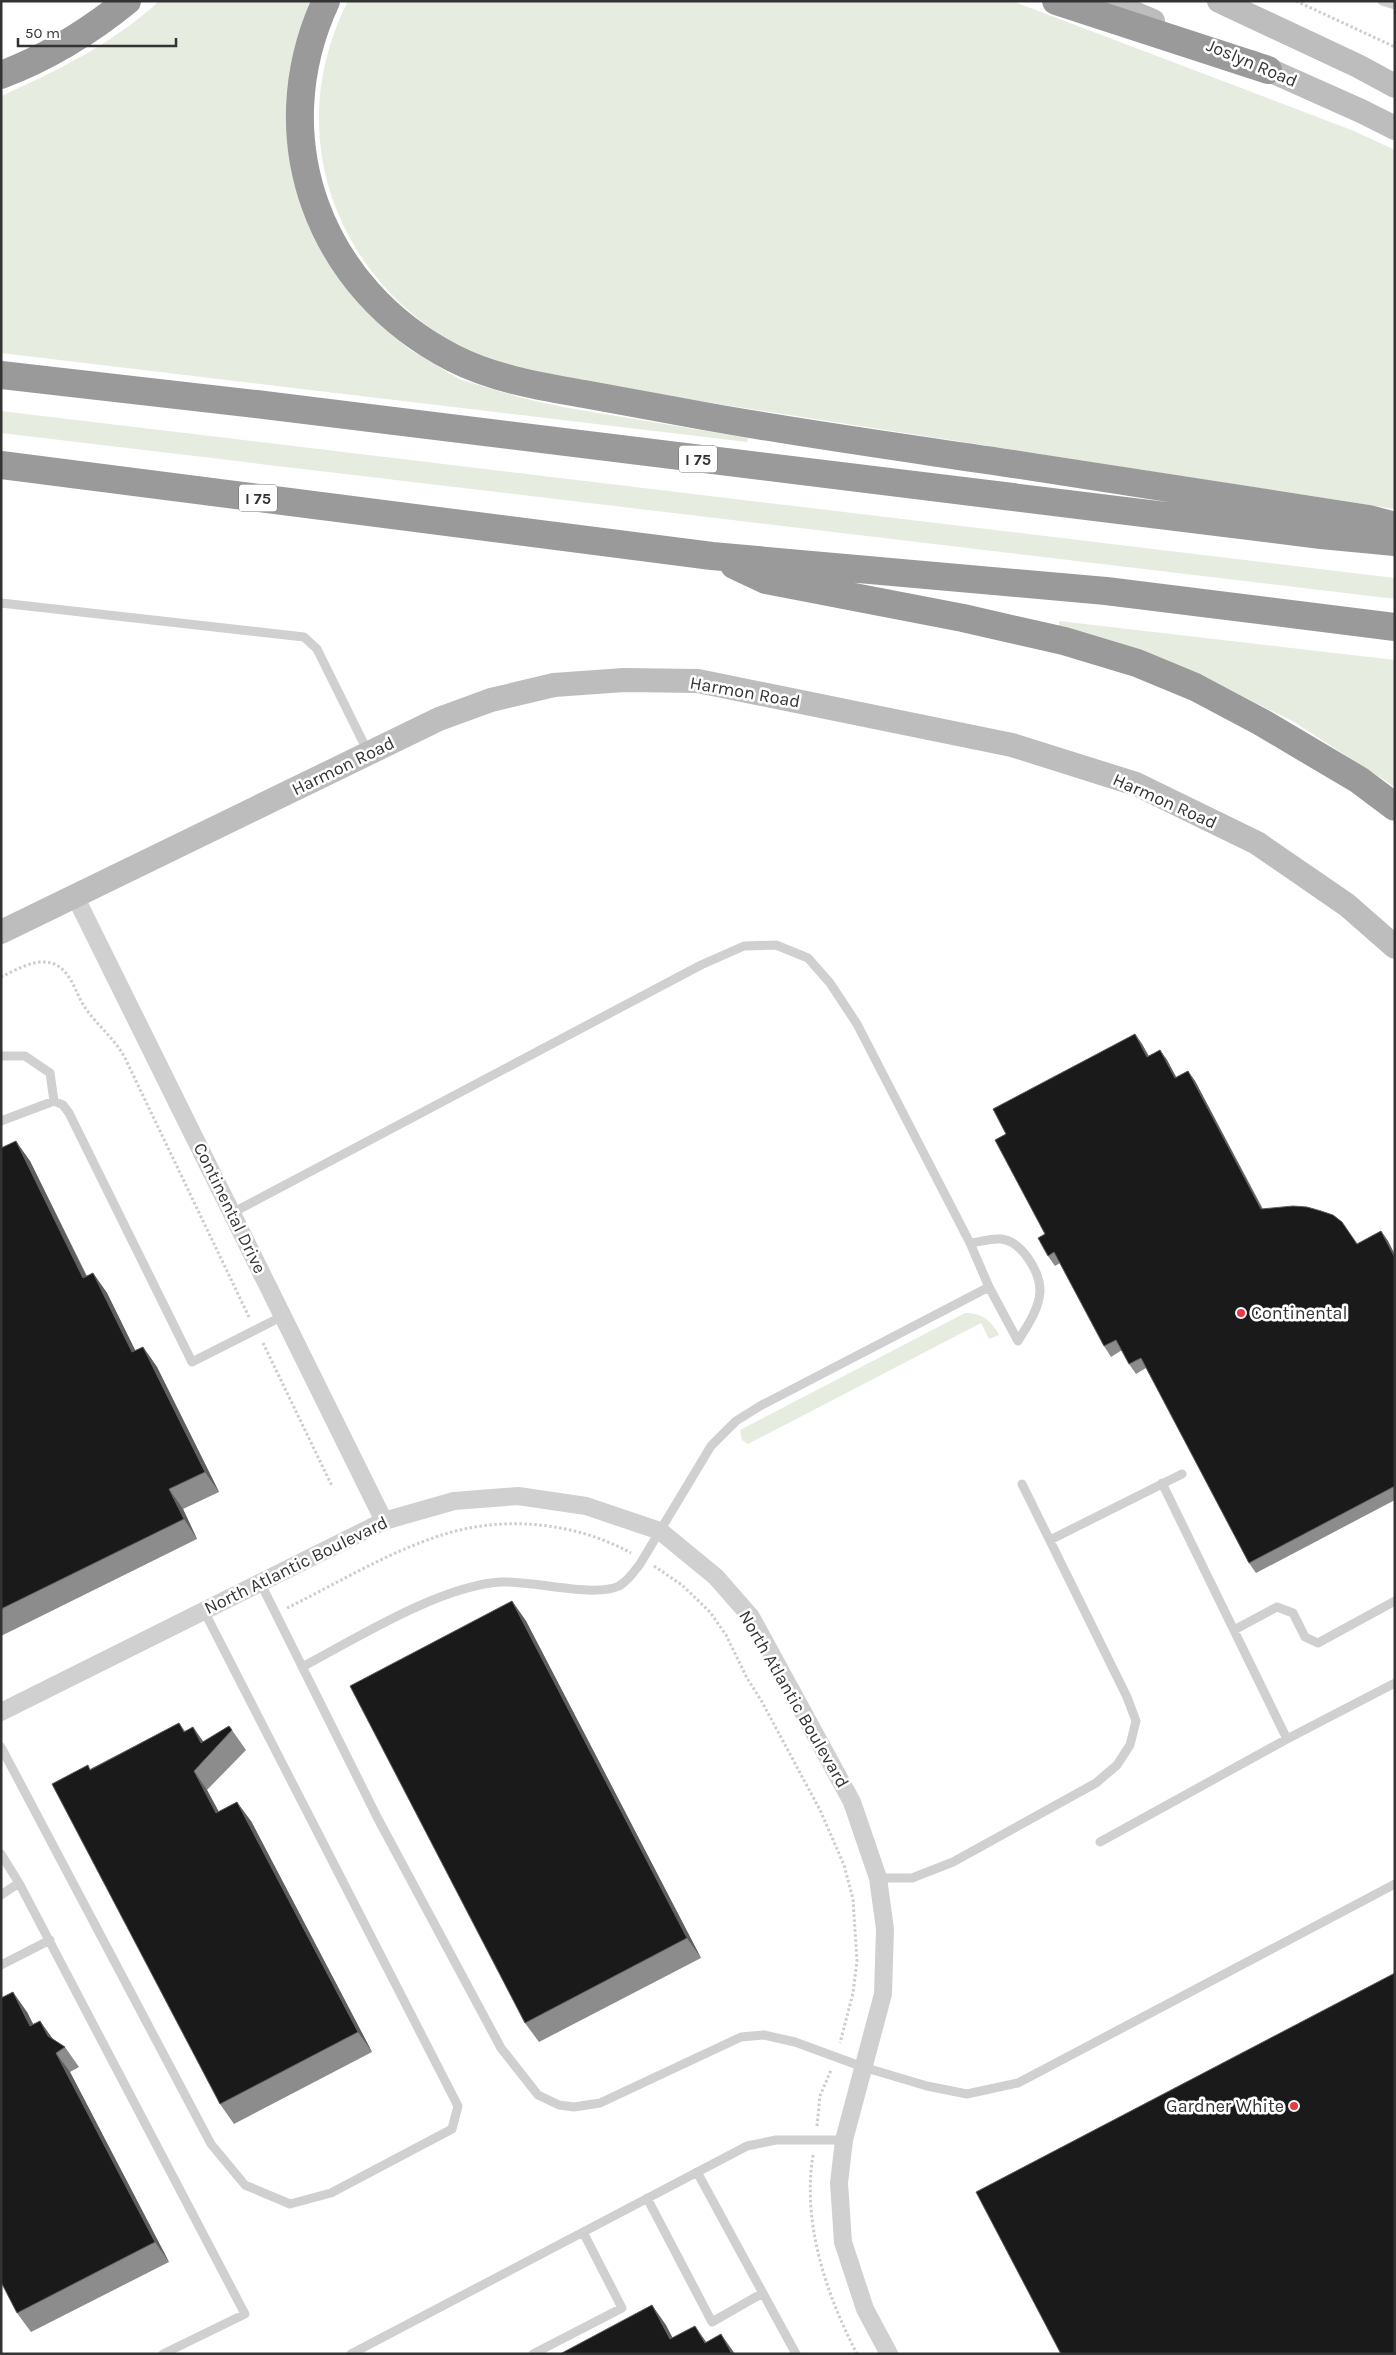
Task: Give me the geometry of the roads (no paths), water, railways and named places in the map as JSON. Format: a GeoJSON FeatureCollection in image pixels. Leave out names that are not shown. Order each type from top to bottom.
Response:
{"type":"FeatureCollection","features":[{"type":"Feature","properties":{"kind":"highway"},"geometry":{"type":"LineString","coordinates":[[1,75],[58,48],[107,17],[127,1]]}},
{"type":"Feature","properties":{"kind":"highway"},"geometry":{"type":"LineString","coordinates":[[326,1],[313,29],[303,75],[299,116],[304,166],[316,209],[338,255],[364,289],[392,319],[420,340],[454,359],[484,372],[534,385],[762,426],[1369,519],[1395,526]]}},
{"type":"Feature","properties":{"kind":"highway"},"geometry":{"type":"LineString","coordinates":[[1056,1],[1268,70]]}},
{"type":"Feature","properties":{"kind":"highway","name":"I 75"},"geometry":{"type":"LineString","coordinates":[[1,375],[266,405],[1301,533],[1395,542]]}},
{"type":"Feature","properties":{"kind":"highway","name":"I 75"},"geometry":{"type":"LineString","coordinates":[[1,465],[712,556],[1106,592],[1395,627]]}},
{"type":"Feature","properties":{"kind":"highway"},"geometry":{"type":"LineString","coordinates":[[712,556],[766,580],[972,620],[1064,641],[1137,663],[1195,687],[1261,722],[1359,780],[1395,806]]}},
{"type":"Feature","properties":{"kind":"street","name":"Joslyn Road"},"geometry":{"type":"LineString","coordinates":[[1106,1],[1268,70],[1395,128]]}},
{"type":"Feature","properties":{"kind":"street"},"geometry":{"type":"LineString","coordinates":[[1219,1],[1358,66],[1395,86]]}},
{"type":"Feature","properties":{"kind":"street","name":"Harmon Road"},"geometry":{"type":"LineString","coordinates":[[1,932],[439,719],[491,700],[554,684],[624,680],[698,681],[1012,745],[1136,784],[1257,843],[1347,905],[1395,947]]}},
{"type":"Feature","properties":{"kind":"street","name":"Continental Drive"},"geometry":{"type":"LineString","coordinates":[[75,896],[384,1521]]}},
{"type":"Feature","properties":{"kind":"street","name":"North Atlantic Boulevard"},"geometry":{"type":"LineString","coordinates":[[1,1712],[203,1609],[384,1521],[454,1501],[518,1496],[586,1506],[660,1531],[716,1577],[751,1616],[852,1802],[878,1878],[885,1929],[883,1994],[844,2140],[839,2183],[843,2242],[865,2309],[889,2354]]}},
{"type":"Feature","properties":{"kind":"lane"},"geometry":{"type":"LineString","coordinates":[[1382,1],[1395,5]]}},
{"type":"Feature","properties":{"kind":"lane"},"geometry":{"type":"LineString","coordinates":[[1,603],[304,638],[317,649],[369,753]]}},
{"type":"Feature","properties":{"kind":"lane"},"geometry":{"type":"LineString","coordinates":[[232,1213],[702,965],[744,946],[776,945],[808,958],[830,983],[857,1024],[970,1243],[989,1287],[1018,1341],[1033,1316],[1040,1291],[1033,1267],[1022,1249],[1002,1239],[970,1243]]}},
{"type":"Feature","properties":{"kind":"lane"},"geometry":{"type":"LineString","coordinates":[[1,1056],[25,1056],[50,1073],[54,1101]]}},
{"type":"Feature","properties":{"kind":"lane"},"geometry":{"type":"LineString","coordinates":[[1,1121],[54,1101],[63,1105],[69,1113],[192,1362],[283,1316]]}},
{"type":"Feature","properties":{"kind":"lane"},"geometry":{"type":"LineString","coordinates":[[302,1667],[427,1602],[465,1589],[501,1582],[590,1590],[618,1586],[630,1578],[643,1560],[711,1446],[736,1421],[760,1406],[989,1287]]}},
{"type":"Feature","properties":{"kind":"lane"},"geometry":{"type":"LineString","coordinates":[[1050,1540],[1182,1474]]}},
{"type":"Feature","properties":{"kind":"lane"},"geometry":{"type":"LineString","coordinates":[[1162,1483],[1287,1739]]}},
{"type":"Feature","properties":{"kind":"lane"},"geometry":{"type":"LineString","coordinates":[[878,1878],[912,1878],[953,1862],[1096,1783],[1116,1765],[1130,1745],[1136,1721],[1127,1697],[1022,1484]]}},
{"type":"Feature","properties":{"kind":"lane"},"geometry":{"type":"LineString","coordinates":[[260,1582],[377,1817],[502,2048],[538,2095],[559,2105],[574,2107],[600,2103],[726,2044],[741,2038],[764,2035],[795,2042],[864,2067],[927,2086],[967,2094],[1018,2083],[1395,1884]]}},
{"type":"Feature","properties":{"kind":"lane"},"geometry":{"type":"LineString","coordinates":[[1234,1630],[1277,1607],[1293,1612],[1305,1637],[1318,1643],[1395,1601]]}},
{"type":"Feature","properties":{"kind":"lane"},"geometry":{"type":"LineString","coordinates":[[1,1747],[211,2144],[245,2185],[290,2204],[332,2193],[452,2129],[458,2106],[203,1609]]}},
{"type":"Feature","properties":{"kind":"lane"},"geometry":{"type":"LineString","coordinates":[[1100,1842],[1287,1739],[1395,1683]]}},
{"type":"Feature","properties":{"kind":"lane"},"geometry":{"type":"LineString","coordinates":[[1,1854],[20,1883],[245,2314],[163,2354]]}},
{"type":"Feature","properties":{"kind":"lane"},"geometry":{"type":"LineString","coordinates":[[1,1895],[20,1883]]}},
{"type":"Feature","properties":{"kind":"lane"},"geometry":{"type":"LineString","coordinates":[[1,1965],[50,1940]]}},
{"type":"Feature","properties":{"kind":"lane"},"geometry":{"type":"LineString","coordinates":[[351,2354],[747,2146],[776,2140],[844,2140]]}},
{"type":"Feature","properties":{"kind":"lane"},"geometry":{"type":"LineString","coordinates":[[697,2172],[796,2354]]}},
{"type":"Feature","properties":{"kind":"lane"},"geometry":{"type":"LineString","coordinates":[[647,2198],[712,2322],[763,2293]]}},
{"type":"Feature","properties":{"kind":"lane"},"geometry":{"type":"LineString","coordinates":[[533,2354],[622,2308],[583,2232]]}},
{"type":"Feature","properties":{"kind":"place","name":"Continental"},"geometry":{"type":"Point","coordinates":[1241,1313]}},
{"type":"Feature","properties":{"kind":"place","name":"Gardner White"},"geometry":{"type":"Point","coordinates":[1294,2106]}}]}
